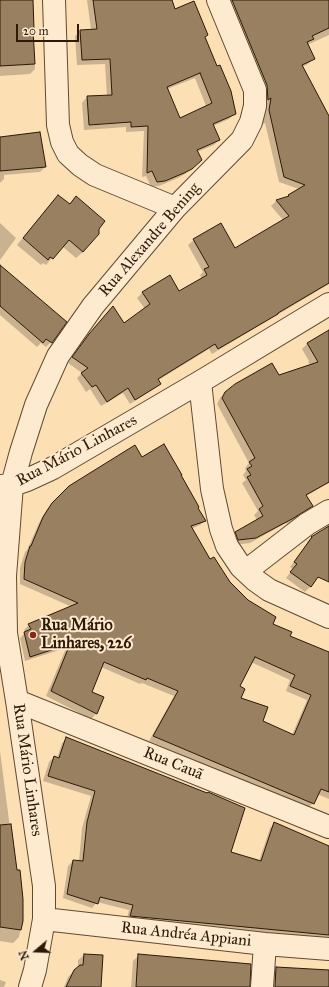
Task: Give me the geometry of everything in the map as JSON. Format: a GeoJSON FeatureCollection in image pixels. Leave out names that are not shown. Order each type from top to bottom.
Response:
{"type":"FeatureCollection","features":[{"type":"Feature","properties":{"kind":"street"},"geometry":{"type":"LineString","coordinates":[[54,0],[58,125],[62,142],[68,154],[80,165],[95,175],[175,208]]}},
{"type":"Feature","properties":{"kind":"street","name":"Rua Alexandre Bening"},"geometry":{"type":"LineString","coordinates":[[6,485],[21,452],[36,405],[58,356],[93,306],[175,208],[242,140],[251,122],[255,106],[255,90],[218,0]]}},
{"type":"Feature","properties":{"kind":"street","name":"Rua Mário Linhares"},"geometry":{"type":"LineString","coordinates":[[30,987],[35,970],[44,919],[44,886],[18,701],[6,633],[6,485],[28,480],[53,468],[329,304]]}},
{"type":"Feature","properties":{"kind":"street"},"geometry":{"type":"LineString","coordinates":[[200,382],[212,489],[221,530],[228,546],[241,567],[269,590],[329,617]]}},
{"type":"Feature","properties":{"kind":"street"},"geometry":{"type":"LineString","coordinates":[[246,571],[307,524],[329,511]]}},
{"type":"Feature","properties":{"kind":"street","name":"Rua Cauã"},"geometry":{"type":"LineString","coordinates":[[18,701],[329,827]]}},
{"type":"Feature","properties":{"kind":"street","name":"Rua Andréa Appiani"},"geometry":{"type":"LineString","coordinates":[[44,919],[265,944],[329,949]]}},
{"type":"Feature","properties":{"kind":"street"},"geometry":{"type":"LineString","coordinates":[[262,987],[265,944]]}},
{"type":"Feature","properties":{"kind":"building"},"geometry":{"type":"Polygon","coordinates":[[[0,0],[33,0],[35,64],[0,66],[0,0]]]}},
{"type":"Feature","properties":{"kind":"building"},"geometry":{"type":"Polygon","coordinates":[[[93,0],[172,0],[175,9],[194,1],[208,35],[205,37],[217,66],[220,65],[231,91],[236,114],[213,124],[220,140],[197,150],[202,160],[192,169],[165,181],[157,182],[152,171],[147,173],[148,126],[131,127],[131,122],[89,125],[87,96],[112,95],[110,59],[82,60],[80,30],[97,29],[93,0]],[[200,73],[167,87],[180,118],[212,103],[200,73]]]}},
{"type":"Feature","properties":{"kind":"building"},"geometry":{"type":"Polygon","coordinates":[[[232,0],[329,0],[329,28],[312,36],[314,39],[307,42],[315,59],[302,65],[329,116],[329,283],[218,349],[215,344],[158,379],[161,384],[135,400],[128,388],[107,402],[96,385],[92,387],[81,373],[88,368],[72,357],[113,306],[124,323],[150,304],[142,292],[170,275],[179,291],[207,275],[204,269],[209,267],[193,239],[221,223],[235,248],[289,216],[276,200],[289,196],[288,195],[305,185],[284,177],[269,110],[271,98],[268,100],[267,85],[232,0]]]}},
{"type":"Feature","properties":{"kind":"building"},"geometry":{"type":"Polygon","coordinates":[[[40,132],[46,167],[0,171],[0,137],[40,132]]]}},
{"type":"Feature","properties":{"kind":"building"},"geometry":{"type":"Polygon","coordinates":[[[58,195],[70,204],[76,196],[105,221],[99,229],[99,234],[83,252],[69,240],[53,259],[50,257],[48,260],[23,238],[58,195]]]}},
{"type":"Feature","properties":{"kind":"building"},"geometry":{"type":"Polygon","coordinates":[[[0,265],[67,322],[52,343],[46,339],[43,343],[0,306],[0,265]]]}},
{"type":"Feature","properties":{"kind":"building"},"geometry":{"type":"Polygon","coordinates":[[[329,330],[329,482],[306,495],[313,506],[256,538],[238,540],[235,532],[263,516],[259,509],[263,506],[247,477],[251,475],[247,469],[252,466],[249,462],[255,458],[222,398],[225,392],[235,384],[272,363],[279,375],[318,362],[307,343],[329,330]]]}},
{"type":"Feature","properties":{"kind":"building"},"geometry":{"type":"Polygon","coordinates":[[[164,444],[206,521],[191,526],[210,559],[214,557],[230,582],[248,600],[276,617],[273,624],[292,632],[290,636],[329,652],[329,792],[321,789],[314,804],[153,736],[178,691],[147,678],[146,680],[104,662],[92,692],[104,697],[97,714],[51,691],[70,644],[30,657],[24,632],[31,629],[28,624],[78,603],[24,579],[25,562],[30,546],[43,517],[52,503],[69,486],[135,445],[142,457],[164,444]],[[255,657],[240,686],[245,689],[241,698],[268,707],[263,721],[294,735],[311,695],[290,686],[295,675],[255,657]]]}},
{"type":"Feature","properties":{"kind":"building"},"geometry":{"type":"Polygon","coordinates":[[[329,526],[329,582],[318,577],[311,587],[290,572],[297,564],[294,562],[311,537],[329,526]]]}},
{"type":"Feature","properties":{"kind":"building"},"geometry":{"type":"Polygon","coordinates":[[[66,737],[207,793],[208,792],[245,808],[231,852],[261,861],[274,822],[329,846],[329,935],[130,916],[133,905],[100,897],[98,904],[67,894],[73,860],[83,861],[87,822],[95,791],[48,776],[54,756],[59,758],[66,737]]]}},
{"type":"Feature","properties":{"kind":"building"},"geometry":{"type":"Polygon","coordinates":[[[11,824],[17,870],[20,870],[23,899],[23,921],[21,930],[0,927],[0,825],[11,824]]]}},
{"type":"Feature","properties":{"kind":"building"},"geometry":{"type":"Polygon","coordinates":[[[84,954],[103,955],[101,987],[66,987],[74,970],[80,965],[83,965],[84,954]]]}},
{"type":"Feature","properties":{"kind":"building"},"geometry":{"type":"Polygon","coordinates":[[[138,954],[251,964],[250,987],[136,987],[138,954]]]}},
{"type":"Feature","properties":{"kind":"building"},"geometry":{"type":"Polygon","coordinates":[[[276,967],[329,970],[329,987],[275,987],[276,967]]]}},
{"type":"Feature","properties":{"kind":"place","name":"Rua Mário Linhares, 226"},"geometry":{"type":"Point","coordinates":[33,635]}}]}
